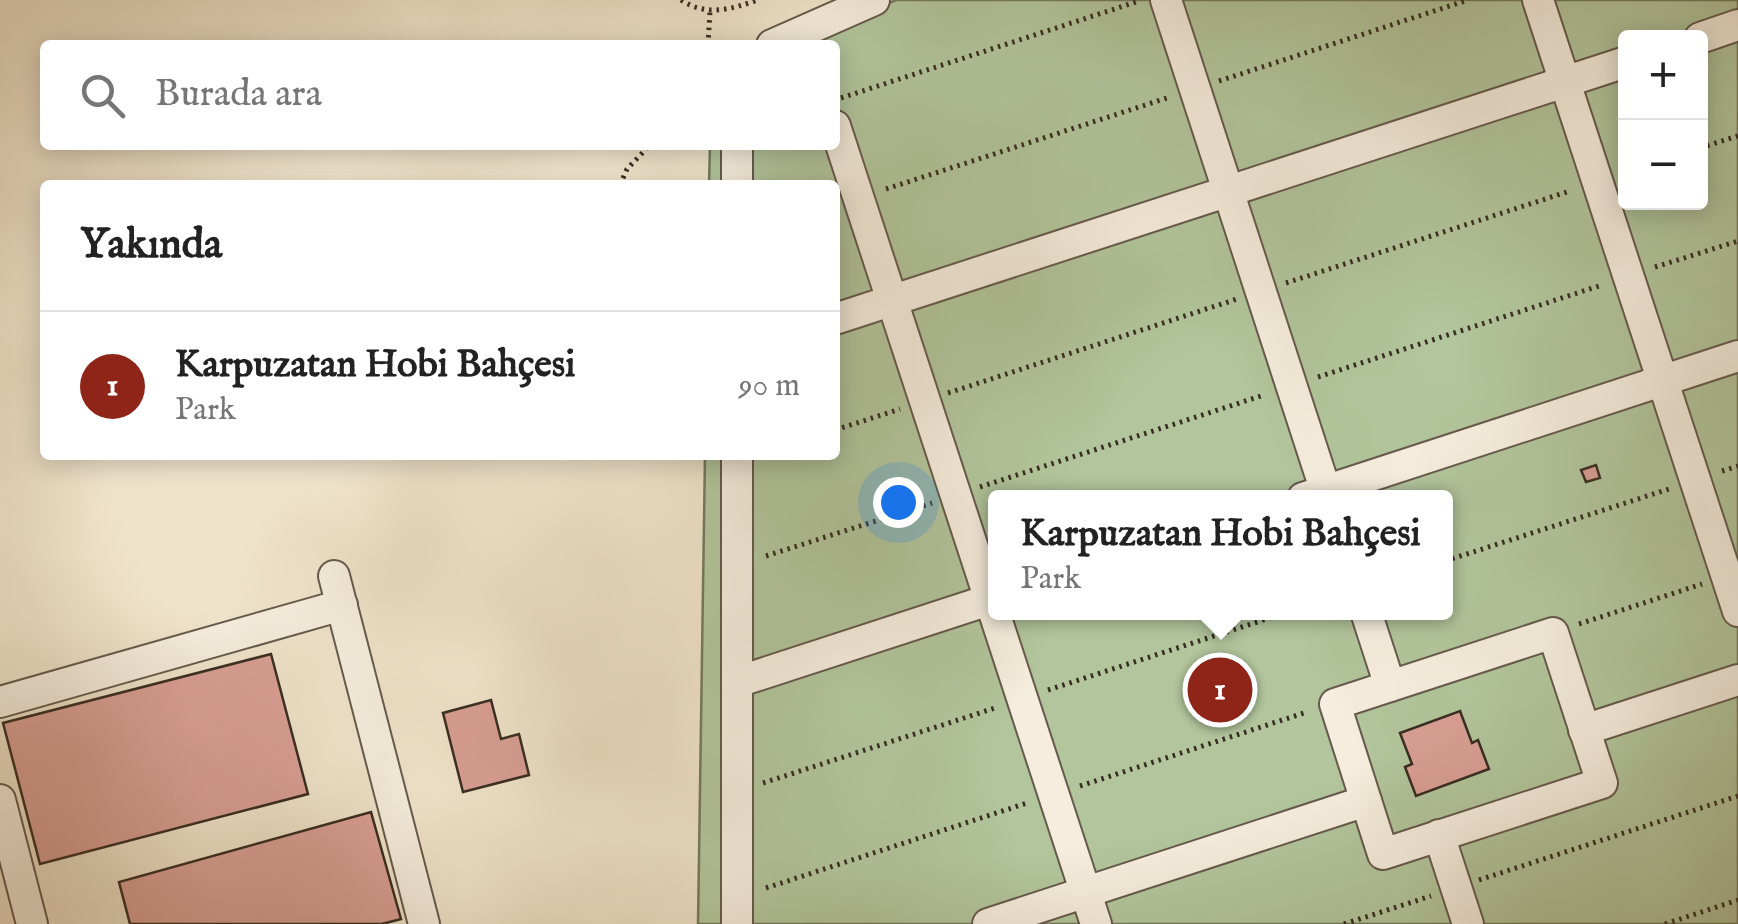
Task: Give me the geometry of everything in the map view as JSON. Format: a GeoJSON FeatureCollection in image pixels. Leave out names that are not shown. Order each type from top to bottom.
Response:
{"type":"FeatureCollection","features":[{"type":"Feature","properties":{"kind":"street"},"geometry":{"type":"LineString","coordinates":[[806,38],[874,0]]}},
{"type":"Feature","properties":{"kind":"street"},"geometry":{"type":"LineString","coordinates":[[1166,0],[1292,386],[1318,490]]}},
{"type":"Feature","properties":{"kind":"street"},"geometry":{"type":"LineString","coordinates":[[1538,0],[1738,611]]}},
{"type":"Feature","properties":{"kind":"street"},"geometry":{"type":"LineString","coordinates":[[1708,35],[1738,25]]}},
{"type":"Feature","properties":{"kind":"street"},"geometry":{"type":"LineString","coordinates":[[840,316],[1618,65]]}},
{"type":"Feature","properties":{"kind":"street"},"geometry":{"type":"LineString","coordinates":[[840,142],[988,588]]}},
{"type":"Feature","properties":{"kind":"street"},"geometry":{"type":"LineString","coordinates":[[737,150],[737,180]]}},
{"type":"Feature","properties":{"kind":"street"},"geometry":{"type":"LineString","coordinates":[[1334,490],[1738,356]]}},
{"type":"Feature","properties":{"kind":"street"},"geometry":{"type":"LineString","coordinates":[[737,460],[737,911]]}},
{"type":"Feature","properties":{"kind":"street"},"geometry":{"type":"LineString","coordinates":[[0,702],[338,590],[424,924]]}},
{"type":"Feature","properties":{"kind":"street"},"geometry":{"type":"LineString","coordinates":[[737,682],[988,600]]}},
{"type":"Feature","properties":{"kind":"street"},"geometry":{"type":"LineString","coordinates":[[999,620],[1096,924]]}},
{"type":"Feature","properties":{"kind":"street"},"geometry":{"type":"LineString","coordinates":[[1369,620],[1390,686]]}},
{"type":"Feature","properties":{"kind":"street"},"geometry":{"type":"LineString","coordinates":[[1553,634],[1602,783],[1383,854],[1335,704],[1390,686],[1553,634]]}},
{"type":"Feature","properties":{"kind":"street"},"geometry":{"type":"LineString","coordinates":[[1584,730],[1738,680]]}},
{"type":"Feature","properties":{"kind":"street"},"geometry":{"type":"LineString","coordinates":[[0,800],[32,924]]}},
{"type":"Feature","properties":{"kind":"street"},"geometry":{"type":"LineString","coordinates":[[988,924],[1366,801]]}},
{"type":"Feature","properties":{"kind":"street"},"geometry":{"type":"LineString","coordinates":[[1439,835],[1468,924]]}},
{"type":"Feature","properties":{"kind":"path"},"geometry":{"type":"LineString","coordinates":[[681,0],[710,11],[728,10],[758,0]]}},
{"type":"Feature","properties":{"kind":"path"},"geometry":{"type":"LineString","coordinates":[[840,98],[1142,0]]}},
{"type":"Feature","properties":{"kind":"path"},"geometry":{"type":"LineString","coordinates":[[858,198],[1468,0]]}},
{"type":"Feature","properties":{"kind":"path"},"geometry":{"type":"LineString","coordinates":[[708,40],[710,11]]}},
{"type":"Feature","properties":{"kind":"path"},"geometry":{"type":"LineString","coordinates":[[1708,145],[1738,136]]}},
{"type":"Feature","properties":{"kind":"path"},"geometry":{"type":"LineString","coordinates":[[623,180],[644,150]]}},
{"type":"Feature","properties":{"kind":"path"},"geometry":{"type":"LineString","coordinates":[[840,428],[1598,182]]}},
{"type":"Feature","properties":{"kind":"path"},"geometry":{"type":"LineString","coordinates":[[737,566],[1738,240]]}},
{"type":"Feature","properties":{"kind":"path"},"geometry":{"type":"LineString","coordinates":[[1453,559],[1738,466]]}},
{"type":"Feature","properties":{"kind":"path"},"geometry":{"type":"LineString","coordinates":[[1577,624],[1726,576]]}},
{"type":"Feature","properties":{"kind":"path"},"geometry":{"type":"LineString","coordinates":[[737,911],[1053,794],[1315,709]]}},
{"type":"Feature","properties":{"kind":"path"},"geometry":{"type":"LineString","coordinates":[[1344,924],[1738,796]]}},
{"type":"Feature","properties":{"kind":"path"},"geometry":{"type":"LineString","coordinates":[[1665,924],[1738,900]]}},
{"type":"Feature","properties":{"kind":"green space"},"geometry":{"type":"Polygon","coordinates":[[[896,0],[1738,0],[1738,924],[698,924],[705,460],[840,460],[840,180],[709,180],[710,150],[840,150],[840,40],[804,40],[896,0]]]}},
{"type":"Feature","properties":{"kind":"building"},"geometry":{"type":"Polygon","coordinates":[[[1596,465],[1600,478],[1586,482],[1581,470],[1596,465]]]}},
{"type":"Feature","properties":{"kind":"building"},"geometry":{"type":"Polygon","coordinates":[[[271,654],[308,794],[40,864],[3,723],[271,654]]]}},
{"type":"Feature","properties":{"kind":"building"},"geometry":{"type":"Polygon","coordinates":[[[491,700],[501,739],[519,734],[529,775],[463,792],[443,713],[491,700]]]}},
{"type":"Feature","properties":{"kind":"building"},"geometry":{"type":"Polygon","coordinates":[[[1460,711],[1472,743],[1478,740],[1489,769],[1416,796],[1405,767],[1412,764],[1400,733],[1460,711]]]}},
{"type":"Feature","properties":{"kind":"building"},"geometry":{"type":"Polygon","coordinates":[[[371,812],[401,919],[382,924],[130,924],[119,882],[371,812]]]}},
{"type":"Feature","properties":{"kind":"place","name":"Karpuzatan Hobi Bahçesi"},"geometry":{"type":"Point","coordinates":[1220,690]}}]}
